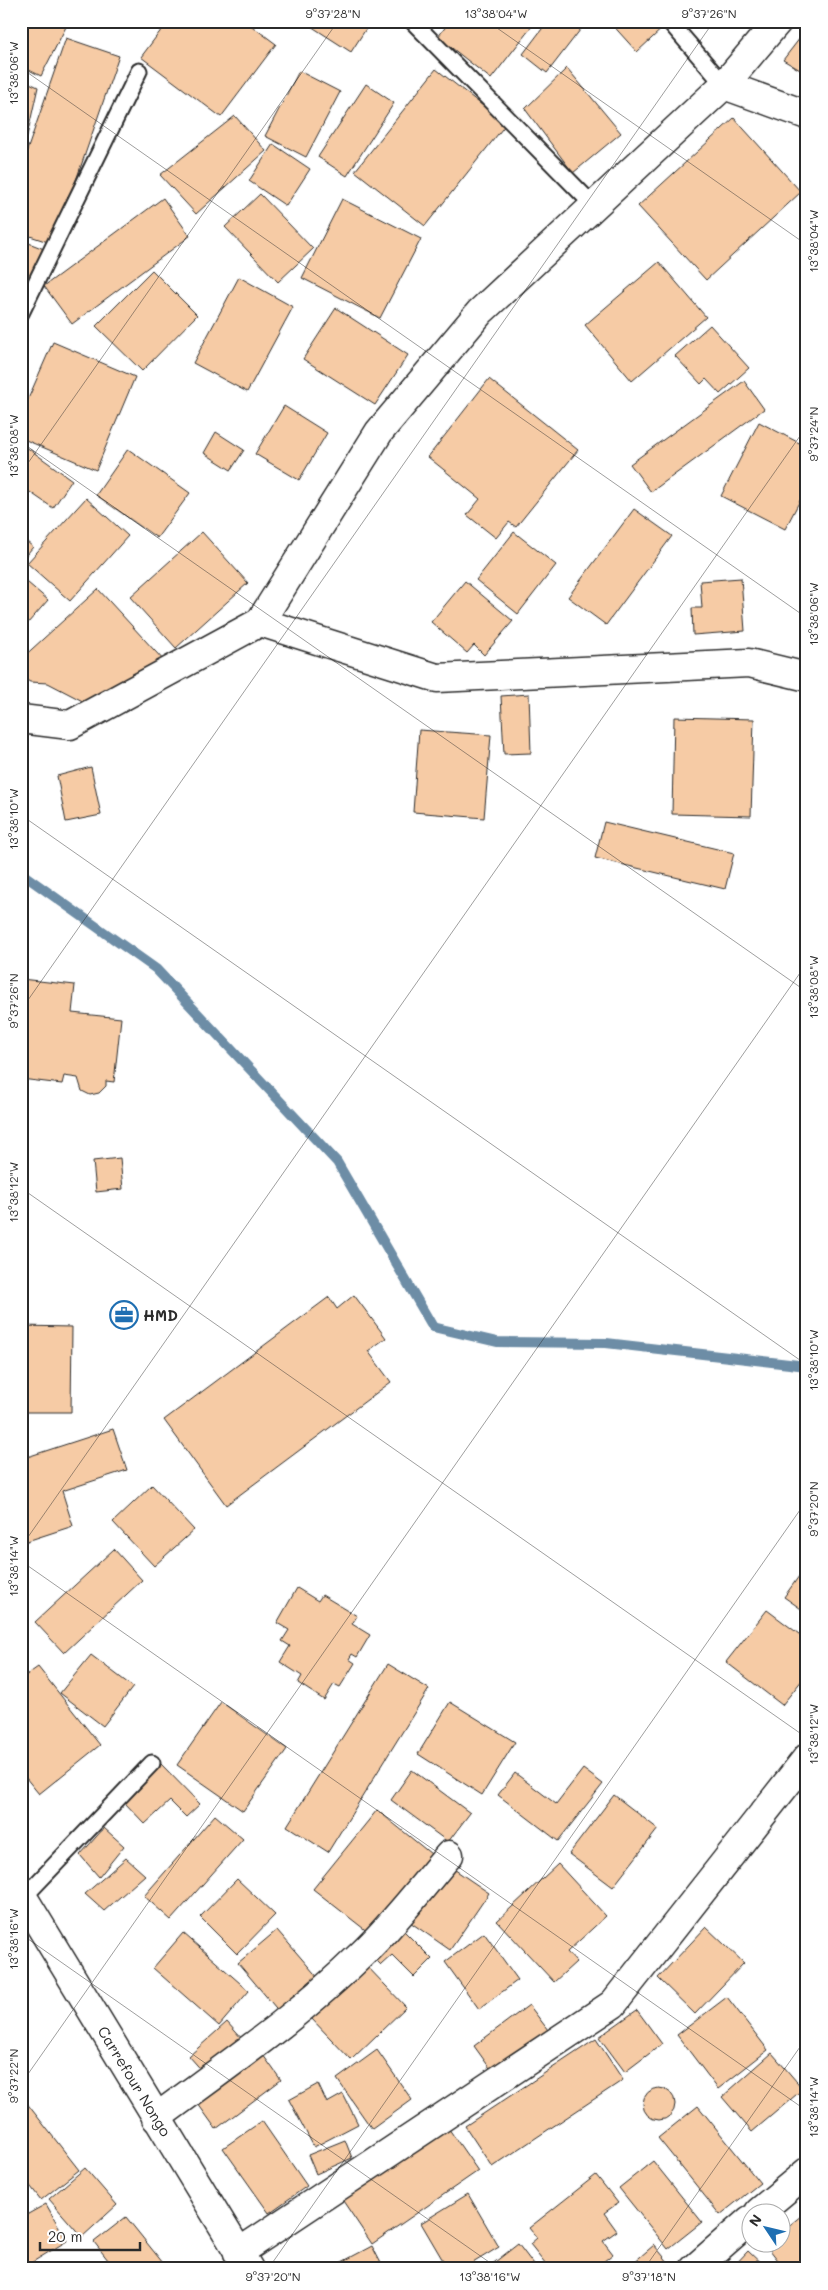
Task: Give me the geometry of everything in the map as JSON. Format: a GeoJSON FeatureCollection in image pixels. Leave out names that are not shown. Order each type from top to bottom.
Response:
{"type":"FeatureCollection","features":[{"type":"Feature","properties":{"kind":"street"},"geometry":{"type":"LineString","coordinates":[[21,719],[70,725],[260,622],[379,432],[480,312],[724,85],[778,21]]}},
{"type":"Feature","properties":{"kind":"street"},"geometry":{"type":"LineString","coordinates":[[724,85],[807,115]]}},
{"type":"Feature","properties":{"kind":"street"},"geometry":{"type":"LineString","coordinates":[[260,622],[437,678],[749,663],[807,676]]}},
{"type":"Feature","properties":{"kind":"street"},"geometry":{"type":"LineString","coordinates":[[243,2261],[613,2004],[807,1758]]}},
{"type":"Feature","properties":{"kind":"street"},"geometry":{"type":"LineString","coordinates":[[156,2118],[293,2016],[361,1955],[393,1922],[448,1855]]}},
{"type":"Feature","properties":{"kind":"street","name":"Carrefour Nongo"},"geometry":{"type":"LineString","coordinates":[[22,1896],[243,2261]]}},
{"type":"Feature","properties":{"kind":"street"},"geometry":{"type":"LineString","coordinates":[[771,2202],[807,2172]]}},
{"type":"Feature","properties":{"kind":"street"},"geometry":{"type":"LineString","coordinates":[[694,2269],[740,2229]]}},
{"type":"Feature","properties":{"kind":"lane"},"geometry":{"type":"LineString","coordinates":[[412,21],[594,206]]}},
{"type":"Feature","properties":{"kind":"lane"},"geometry":{"type":"LineString","coordinates":[[669,21],[724,85]]}},
{"type":"Feature","properties":{"kind":"lane"},"geometry":{"type":"LineString","coordinates":[[21,313],[139,71]]}},
{"type":"Feature","properties":{"kind":"lane"},"geometry":{"type":"LineString","coordinates":[[22,1896],[152,1763]]}},
{"type":"Feature","properties":{"kind":"building"},"geometry":{"type":"Polygon","coordinates":[[[21,21],[69,21],[41,76],[21,66],[21,21]]]}},
{"type":"Feature","properties":{"kind":"building"},"geometry":{"type":"Polygon","coordinates":[[[168,21],[245,21],[276,44],[221,117],[141,57],[168,21]]]}},
{"type":"Feature","properties":{"kind":"building"},"geometry":{"type":"Polygon","coordinates":[[[303,21],[371,21],[351,52],[303,21]]]}},
{"type":"Feature","properties":{"kind":"building"},"geometry":{"type":"Polygon","coordinates":[[[450,21],[536,21],[491,79],[438,37],[450,21]]]}},
{"type":"Feature","properties":{"kind":"building"},"geometry":{"type":"Polygon","coordinates":[[[548,21],[587,21],[547,73],[523,54],[548,21]]]}},
{"type":"Feature","properties":{"kind":"building"},"geometry":{"type":"Polygon","coordinates":[[[609,21],[662,21],[666,25],[637,52],[609,21]]]}},
{"type":"Feature","properties":{"kind":"building"},"geometry":{"type":"Polygon","coordinates":[[[807,29],[807,74],[783,60],[807,29]]]}},
{"type":"Feature","properties":{"kind":"building"},"geometry":{"type":"Polygon","coordinates":[[[66,38],[119,56],[54,244],[21,233],[21,168],[66,38]]]}},
{"type":"Feature","properties":{"kind":"building"},"geometry":{"type":"Polygon","coordinates":[[[567,68],[621,133],[573,173],[525,109],[567,68]]]}},
{"type":"Feature","properties":{"kind":"building"},"geometry":{"type":"Polygon","coordinates":[[[436,69],[506,124],[425,226],[355,171],[436,69]]]}},
{"type":"Feature","properties":{"kind":"building"},"geometry":{"type":"Polygon","coordinates":[[[299,71],[340,92],[306,157],[265,136],[299,71]]]}},
{"type":"Feature","properties":{"kind":"building"},"geometry":{"type":"Polygon","coordinates":[[[21,79],[38,87],[21,163],[21,79]]]}},
{"type":"Feature","properties":{"kind":"building"},"geometry":{"type":"Polygon","coordinates":[[[366,84],[394,103],[347,176],[318,157],[366,84]]]}},
{"type":"Feature","properties":{"kind":"building"},"geometry":{"type":"Polygon","coordinates":[[[235,116],[266,151],[196,214],[160,175],[235,116]]]}},
{"type":"Feature","properties":{"kind":"building"},"geometry":{"type":"Polygon","coordinates":[[[734,118],[801,192],[706,280],[638,206],[734,118]]]}},
{"type":"Feature","properties":{"kind":"building"},"geometry":{"type":"Polygon","coordinates":[[[273,144],[310,169],[286,206],[249,181],[273,144]]]}},
{"type":"Feature","properties":{"kind":"building"},"geometry":{"type":"Polygon","coordinates":[[[260,194],[313,249],[278,282],[225,227],[260,194]]]}},
{"type":"Feature","properties":{"kind":"building"},"geometry":{"type":"Polygon","coordinates":[[[163,198],[190,236],[72,324],[44,286],[163,198]]]}},
{"type":"Feature","properties":{"kind":"building"},"geometry":{"type":"Polygon","coordinates":[[[342,199],[421,239],[380,318],[302,278],[342,199]]]}},
{"type":"Feature","properties":{"kind":"building"},"geometry":{"type":"Polygon","coordinates":[[[21,240],[44,249],[32,282],[21,278],[21,240]]]}},
{"type":"Feature","properties":{"kind":"building"},"geometry":{"type":"Polygon","coordinates":[[[659,262],[706,317],[632,381],[585,325],[659,262]]]}},
{"type":"Feature","properties":{"kind":"building"},"geometry":{"type":"Polygon","coordinates":[[[152,270],[197,315],[142,371],[96,326],[152,270]]]}},
{"type":"Feature","properties":{"kind":"building"},"geometry":{"type":"Polygon","coordinates":[[[239,277],[293,307],[247,392],[193,363],[239,277]]]}},
{"type":"Feature","properties":{"kind":"building"},"geometry":{"type":"Polygon","coordinates":[[[336,308],[408,355],[375,405],[303,359],[336,308]]]}},
{"type":"Feature","properties":{"kind":"building"},"geometry":{"type":"Polygon","coordinates":[[[710,325],[749,368],[720,394],[706,379],[701,384],[675,356],[710,325]]]}},
{"type":"Feature","properties":{"kind":"building"},"geometry":{"type":"Polygon","coordinates":[[[53,342],[135,377],[96,470],[21,438],[21,415],[53,342]]]}},
{"type":"Feature","properties":{"kind":"building"},"geometry":{"type":"Polygon","coordinates":[[[489,379],[578,450],[516,527],[509,522],[496,538],[467,515],[480,499],[428,457],[489,379]]]}},
{"type":"Feature","properties":{"kind":"building"},"geometry":{"type":"Polygon","coordinates":[[[744,381],[764,409],[651,492],[630,464],[744,381]]]}},
{"type":"Feature","properties":{"kind":"building"},"geometry":{"type":"Polygon","coordinates":[[[284,406],[327,433],[299,480],[255,454],[284,406]]]}},
{"type":"Feature","properties":{"kind":"building"},"geometry":{"type":"Polygon","coordinates":[[[759,422],[807,447],[807,487],[785,529],[721,496],[759,422]]]}},
{"type":"Feature","properties":{"kind":"building"},"geometry":{"type":"Polygon","coordinates":[[[216,432],[244,450],[231,470],[204,453],[216,432]]]}},
{"type":"Feature","properties":{"kind":"building"},"geometry":{"type":"Polygon","coordinates":[[[22,444],[72,480],[53,508],[21,486],[22,444]]]}},
{"type":"Feature","properties":{"kind":"building"},"geometry":{"type":"Polygon","coordinates":[[[128,449],[190,493],[157,538],[96,495],[128,449]]]}},
{"type":"Feature","properties":{"kind":"building"},"geometry":{"type":"Polygon","coordinates":[[[86,498],[128,536],[70,601],[27,563],[86,498]]]}},
{"type":"Feature","properties":{"kind":"building"},"geometry":{"type":"Polygon","coordinates":[[[634,509],[672,536],[606,625],[568,597],[634,509]]]}},
{"type":"Feature","properties":{"kind":"building"},"geometry":{"type":"Polygon","coordinates":[[[202,532],[248,583],[176,648],[130,597],[202,532]]]}},
{"type":"Feature","properties":{"kind":"building"},"geometry":{"type":"Polygon","coordinates":[[[514,532],[556,565],[518,614],[476,580],[514,532]]]}},
{"type":"Feature","properties":{"kind":"building"},"geometry":{"type":"Polygon","coordinates":[[[21,537],[33,547],[21,561],[21,537]]]}},
{"type":"Feature","properties":{"kind":"building"},"geometry":{"type":"Polygon","coordinates":[[[21,577],[48,600],[21,631],[21,577]]]}},
{"type":"Feature","properties":{"kind":"building"},"geometry":{"type":"Polygon","coordinates":[[[741,578],[745,631],[693,635],[692,608],[702,608],[700,581],[741,578]]]}},
{"type":"Feature","properties":{"kind":"building"},"geometry":{"type":"Polygon","coordinates":[[[465,581],[513,621],[484,655],[474,645],[467,653],[431,622],[465,581]]]}},
{"type":"Feature","properties":{"kind":"building"},"geometry":{"type":"Polygon","coordinates":[[[98,589],[166,663],[96,708],[48,683],[30,682],[21,677],[21,659],[98,589]]]}},
{"type":"Feature","properties":{"kind":"building"},"geometry":{"type":"Polygon","coordinates":[[[529,694],[531,753],[504,754],[501,696],[529,694]]]}},
{"type":"Feature","properties":{"kind":"building"},"geometry":{"type":"Polygon","coordinates":[[[674,717],[754,719],[751,816],[672,814],[674,717]]]}},
{"type":"Feature","properties":{"kind":"building"},"geometry":{"type":"Polygon","coordinates":[[[419,730],[491,735],[484,818],[413,812],[419,730]]]}},
{"type":"Feature","properties":{"kind":"building"},"geometry":{"type":"Polygon","coordinates":[[[91,767],[101,815],[66,822],[57,776],[91,767]]]}},
{"type":"Feature","properties":{"kind":"building"},"geometry":{"type":"Polygon","coordinates":[[[604,822],[734,853],[725,889],[595,858],[604,822]]]}},
{"type":"Feature","properties":{"kind":"building"},"geometry":{"type":"Polygon","coordinates":[[[21,979],[75,985],[72,1013],[121,1018],[114,1082],[106,1081],[106,1086],[99,1093],[90,1095],[82,1091],[78,1078],[64,1076],[62,1084],[21,1079],[21,979]]]}},
{"type":"Feature","properties":{"kind":"building"},"geometry":{"type":"Polygon","coordinates":[[[120,1158],[123,1189],[96,1192],[93,1161],[120,1158]]]}},
{"type":"Feature","properties":{"kind":"building"},"geometry":{"type":"Polygon","coordinates":[[[354,1295],[386,1338],[368,1351],[391,1382],[226,1505],[164,1420],[329,1297],[337,1309],[354,1295]]]}},
{"type":"Feature","properties":{"kind":"building"},"geometry":{"type":"Polygon","coordinates":[[[21,1326],[72,1327],[71,1412],[21,1412],[21,1326]]]}},
{"type":"Feature","properties":{"kind":"building"},"geometry":{"type":"Polygon","coordinates":[[[113,1429],[127,1470],[62,1491],[73,1526],[21,1543],[21,1459],[113,1429]]]}},
{"type":"Feature","properties":{"kind":"building"},"geometry":{"type":"Polygon","coordinates":[[[152,1485],[194,1530],[154,1566],[113,1522],[152,1485]]]}},
{"type":"Feature","properties":{"kind":"building"},"geometry":{"type":"Polygon","coordinates":[[[114,1549],[142,1580],[64,1653],[35,1622],[114,1549]]]}},
{"type":"Feature","properties":{"kind":"building"},"geometry":{"type":"Polygon","coordinates":[[[807,1565],[807,1613],[784,1597],[807,1565]]]}},
{"type":"Feature","properties":{"kind":"building"},"geometry":{"type":"Polygon","coordinates":[[[297,1588],[318,1601],[322,1595],[357,1616],[352,1624],[370,1635],[357,1657],[352,1654],[349,1659],[355,1663],[340,1687],[334,1684],[324,1700],[298,1683],[302,1676],[280,1662],[290,1646],[282,1641],[289,1630],[277,1623],[297,1588]]]}},
{"type":"Feature","properties":{"kind":"building"},"geometry":{"type":"Polygon","coordinates":[[[767,1610],[807,1640],[807,1674],[782,1705],[726,1662],[767,1610]]]}},
{"type":"Feature","properties":{"kind":"building"},"geometry":{"type":"Polygon","coordinates":[[[91,1655],[133,1687],[103,1726],[60,1693],[91,1655]]]}},
{"type":"Feature","properties":{"kind":"building"},"geometry":{"type":"Polygon","coordinates":[[[388,1664],[429,1689],[328,1852],[287,1826],[388,1664]]]}},
{"type":"Feature","properties":{"kind":"building"},"geometry":{"type":"Polygon","coordinates":[[[38,1667],[100,1745],[39,1794],[21,1772],[21,1679],[38,1667]]]}},
{"type":"Feature","properties":{"kind":"building"},"geometry":{"type":"Polygon","coordinates":[[[221,1702],[287,1749],[243,1811],[177,1765],[221,1702]]]}},
{"type":"Feature","properties":{"kind":"building"},"geometry":{"type":"Polygon","coordinates":[[[450,1702],[515,1742],[482,1795],[418,1754],[450,1702]]]}},
{"type":"Feature","properties":{"kind":"building"},"geometry":{"type":"Polygon","coordinates":[[[161,1764],[200,1804],[186,1817],[170,1801],[145,1824],[123,1801],[161,1764]]]}},
{"type":"Feature","properties":{"kind":"building"},"geometry":{"type":"Polygon","coordinates":[[[583,1769],[603,1784],[558,1841],[498,1795],[515,1773],[556,1804],[583,1769]]]}},
{"type":"Feature","properties":{"kind":"building"},"geometry":{"type":"Polygon","coordinates":[[[412,1770],[470,1813],[448,1842],[391,1800],[412,1770]]]}},
{"type":"Feature","properties":{"kind":"building"},"geometry":{"type":"Polygon","coordinates":[[[614,1795],[658,1829],[613,1887],[569,1854],[614,1795]]]}},
{"type":"Feature","properties":{"kind":"building"},"geometry":{"type":"Polygon","coordinates":[[[377,1810],[436,1858],[373,1936],[313,1889],[377,1810]]]}},
{"type":"Feature","properties":{"kind":"building"},"geometry":{"type":"Polygon","coordinates":[[[215,1815],[243,1839],[171,1920],[144,1896],[215,1815]]]}},
{"type":"Feature","properties":{"kind":"building"},"geometry":{"type":"Polygon","coordinates":[[[104,1828],[124,1846],[99,1877],[80,1855],[104,1828]]]}},
{"type":"Feature","properties":{"kind":"building"},"geometry":{"type":"Polygon","coordinates":[[[126,1858],[145,1875],[104,1911],[85,1894],[126,1858]]]}},
{"type":"Feature","properties":{"kind":"building"},"geometry":{"type":"Polygon","coordinates":[[[445,1863],[489,1893],[450,1950],[407,1920],[445,1863]]]}},
{"type":"Feature","properties":{"kind":"building"},"geometry":{"type":"Polygon","coordinates":[[[558,1864],[606,1916],[567,1952],[576,1962],[554,1982],[497,1921],[558,1864]]]}},
{"type":"Feature","properties":{"kind":"building"},"geometry":{"type":"Polygon","coordinates":[[[237,1879],[275,1915],[237,1954],[200,1917],[237,1879]]]}},
{"type":"Feature","properties":{"kind":"building"},"geometry":{"type":"Polygon","coordinates":[[[397,1924],[432,1959],[414,1977],[392,1955],[381,1965],[369,1953],[397,1924]]]}},
{"type":"Feature","properties":{"kind":"building"},"geometry":{"type":"Polygon","coordinates":[[[706,1927],[744,1963],[695,2014],[658,1978],[706,1927]]]}},
{"type":"Feature","properties":{"kind":"building"},"geometry":{"type":"Polygon","coordinates":[[[277,1930],[320,1980],[281,2014],[238,1963],[277,1930]]]}},
{"type":"Feature","properties":{"kind":"building"},"geometry":{"type":"Polygon","coordinates":[[[183,1933],[249,1991],[219,2026],[153,1968],[183,1933]]]}},
{"type":"Feature","properties":{"kind":"building"},"geometry":{"type":"Polygon","coordinates":[[[484,1933],[518,1980],[479,2009],[445,1962],[484,1933]]]}},
{"type":"Feature","properties":{"kind":"building"},"geometry":{"type":"Polygon","coordinates":[[[365,1964],[406,2007],[351,2060],[310,2017],[365,1964]]]}},
{"type":"Feature","properties":{"kind":"building"},"geometry":{"type":"Polygon","coordinates":[[[727,1997],[768,2050],[718,2089],[677,2035],[727,1997]]]}},
{"type":"Feature","properties":{"kind":"building"},"geometry":{"type":"Polygon","coordinates":[[[529,2005],[548,2030],[492,2071],[474,2046],[529,2005]]]}},
{"type":"Feature","properties":{"kind":"building"},"geometry":{"type":"Polygon","coordinates":[[[637,2010],[662,2044],[625,2072],[599,2037],[637,2010]]]}},
{"type":"Feature","properties":{"kind":"building"},"geometry":{"type":"Polygon","coordinates":[[[227,2022],[243,2040],[205,2074],[189,2056],[227,2022]]]}},
{"type":"Feature","properties":{"kind":"building"},"geometry":{"type":"Polygon","coordinates":[[[596,2039],[623,2080],[492,2167],[465,2126],[596,2039]]]}},
{"type":"Feature","properties":{"kind":"building"},"geometry":{"type":"Polygon","coordinates":[[[258,2048],[281,2080],[216,2129],[193,2097],[258,2048]]]}},
{"type":"Feature","properties":{"kind":"building"},"geometry":{"type":"Polygon","coordinates":[[[377,2050],[412,2100],[372,2129],[337,2079],[377,2050]]]}},
{"type":"Feature","properties":{"kind":"building"},"geometry":{"type":"Polygon","coordinates":[[[772,2053],[803,2089],[752,2132],[722,2097],[772,2053]]]}},
{"type":"Feature","properties":{"kind":"building"},"geometry":{"type":"Polygon","coordinates":[[[318,2084],[327,2103],[343,2094],[358,2124],[314,2147],[289,2100],[318,2084]]]}},
{"type":"Feature","properties":{"kind":"building"},"geometry":{"type":"Polygon","coordinates":[[[659,2088],[665,2089],[670,2093],[674,2098],[674,2110],[670,2115],[665,2119],[659,2120],[653,2119],[648,2115],[644,2110],[643,2104],[644,2098],[648,2093],[653,2089],[659,2088]]]}},
{"type":"Feature","properties":{"kind":"building"},"geometry":{"type":"Polygon","coordinates":[[[22,2097],[79,2170],[41,2200],[21,2174],[22,2097]]]}},
{"type":"Feature","properties":{"kind":"building"},"geometry":{"type":"Polygon","coordinates":[[[698,2106],[760,2183],[720,2215],[658,2138],[698,2106]]]}},
{"type":"Feature","properties":{"kind":"building"},"geometry":{"type":"Polygon","coordinates":[[[442,2119],[478,2171],[372,2244],[337,2192],[442,2119]]]}},
{"type":"Feature","properties":{"kind":"building"},"geometry":{"type":"Polygon","coordinates":[[[262,2121],[307,2186],[269,2213],[223,2148],[262,2121]]]}},
{"type":"Feature","properties":{"kind":"building"},"geometry":{"type":"Polygon","coordinates":[[[345,2140],[352,2158],[316,2174],[308,2155],[345,2140]]]}},
{"type":"Feature","properties":{"kind":"building"},"geometry":{"type":"Polygon","coordinates":[[[653,2161],[702,2222],[668,2249],[619,2188],[653,2161]]]}},
{"type":"Feature","properties":{"kind":"building"},"geometry":{"type":"Polygon","coordinates":[[[85,2168],[117,2205],[82,2237],[49,2199],[85,2168]]]}},
{"type":"Feature","properties":{"kind":"building"},"geometry":{"type":"Polygon","coordinates":[[[596,2175],[618,2203],[604,2213],[617,2231],[603,2241],[613,2254],[594,2269],[550,2269],[530,2244],[537,2238],[529,2228],[596,2175]]]}},
{"type":"Feature","properties":{"kind":"building"},"geometry":{"type":"Polygon","coordinates":[[[468,2194],[499,2247],[463,2269],[448,2269],[421,2223],[468,2194]]]}},
{"type":"Feature","properties":{"kind":"building"},"geometry":{"type":"Polygon","coordinates":[[[46,2204],[67,2241],[21,2269],[21,2218],[46,2204]]]}},
{"type":"Feature","properties":{"kind":"building"},"geometry":{"type":"Polygon","coordinates":[[[807,2211],[807,2269],[785,2269],[772,2252],[790,2252],[790,2225],[807,2211]]]}},
{"type":"Feature","properties":{"kind":"building"},"geometry":{"type":"Polygon","coordinates":[[[126,2217],[163,2263],[155,2269],[115,2269],[94,2242],[126,2217]]]}},
{"type":"Feature","properties":{"kind":"building"},"geometry":{"type":"Polygon","coordinates":[[[518,2244],[537,2269],[486,2269],[518,2244]]]}},
{"type":"Feature","properties":{"kind":"building"},"geometry":{"type":"Polygon","coordinates":[[[654,2245],[674,2269],[626,2269],[654,2245]]]}},
{"type":"Feature","properties":{"kind":"building"},"geometry":{"type":"Polygon","coordinates":[[[372,2246],[384,2269],[341,2269],[338,2264],[372,2246]]]}},
{"type":"Feature","properties":{"kind":"building"},"geometry":{"type":"Polygon","coordinates":[[[749,2252],[767,2269],[731,2269],[749,2252]]]}},
{"type":"Feature","properties":{"kind":"waterway"},"geometry":{"type":"LineString","coordinates":[[21,873],[156,969],[337,1162],[433,1327],[497,1342],[606,1343],[807,1366]]}},
{"type":"Feature","properties":{"kind":"place","name":"HMD"},"geometry":{"type":"Point","coordinates":[124,1315]}}]}
